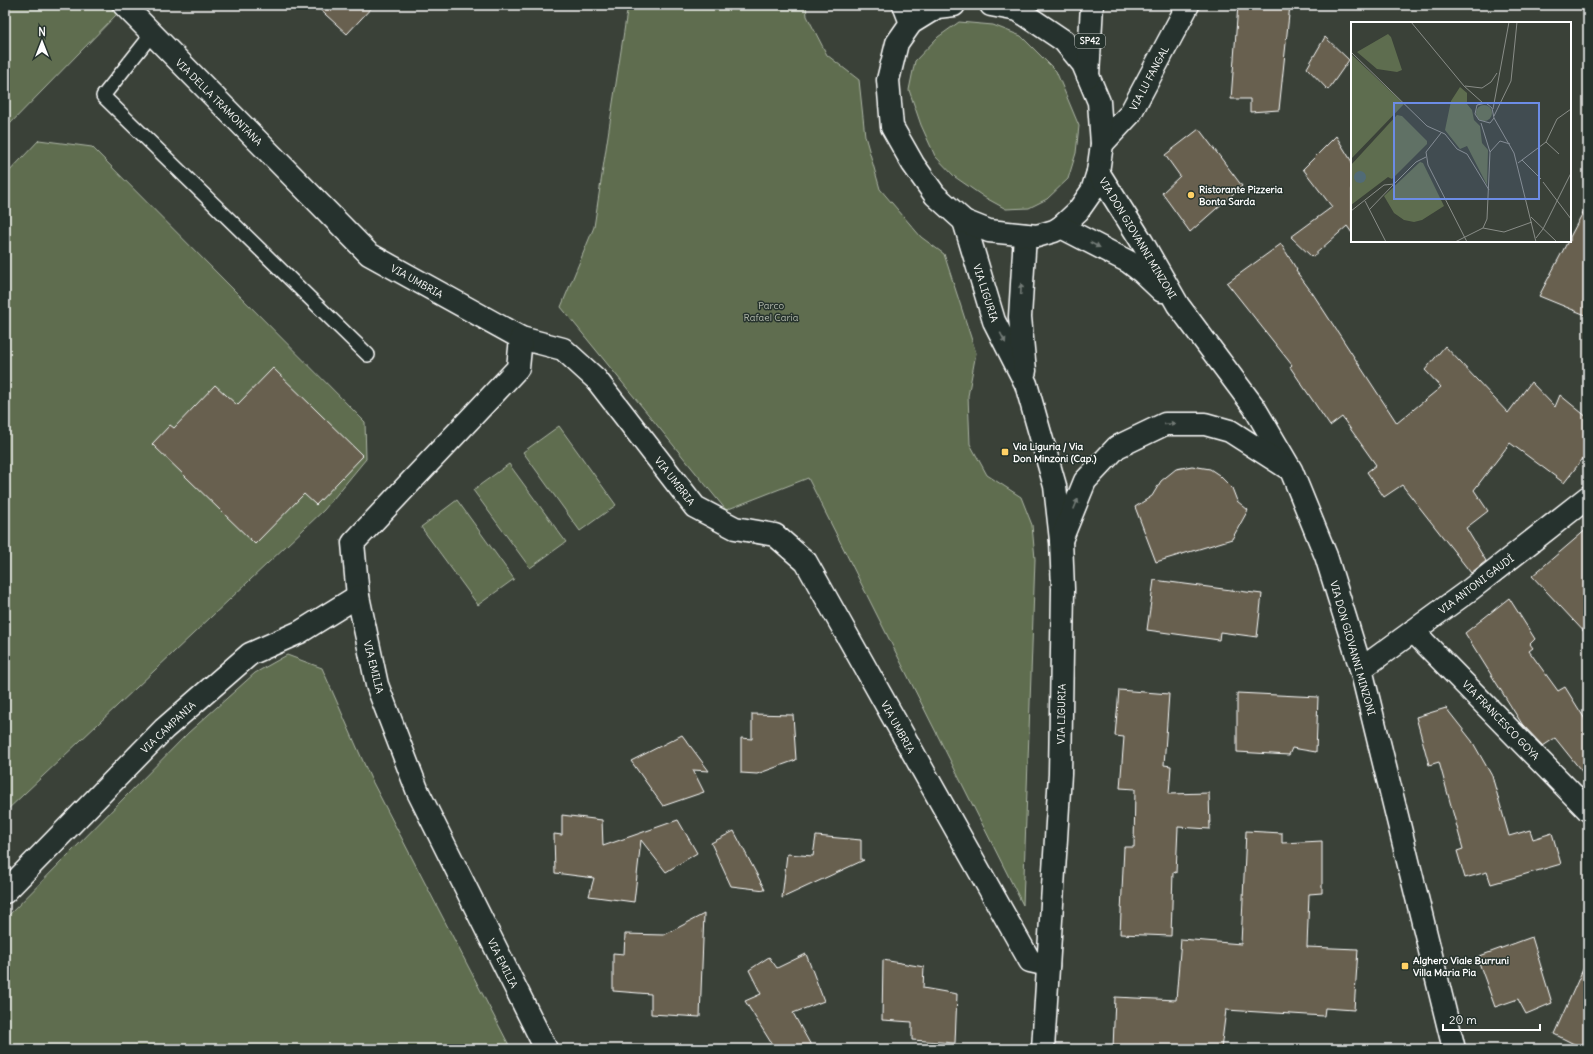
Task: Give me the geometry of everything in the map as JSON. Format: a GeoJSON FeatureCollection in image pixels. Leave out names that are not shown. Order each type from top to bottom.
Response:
{"type":"FeatureCollection","features":[{"type":"Feature","properties":{"kind":"street","name":"VIA DELLA TRAMONTANA"},"geometry":{"type":"LineString","coordinates":[[124,5],[315,199]]}},
{"type":"Feature","properties":{"kind":"street"},"geometry":{"type":"LineString","coordinates":[[954,5],[937,7],[907,14],[897,43],[888,80],[892,127],[913,164],[935,195],[964,221],[989,231],[1037,236],[1054,231],[1061,227],[1078,211],[1092,191],[1098,172],[1102,144],[1099,102],[1083,64],[1064,41],[1022,8],[991,5]]}},
{"type":"Feature","properties":{"kind":"street","name":"SP42"},"geometry":{"type":"LineString","coordinates":[[1088,76],[1092,5]]}},
{"type":"Feature","properties":{"kind":"street","name":"VIA LU FANGAL"},"geometry":{"type":"LineString","coordinates":[[1102,144],[1130,114],[1188,5]]}},
{"type":"Feature","properties":{"kind":"street","name":"VIA DON GIOVANNI MINZONI"},"geometry":{"type":"LineString","coordinates":[[1098,172],[1142,242],[1178,305],[1254,407],[1291,470],[1326,556],[1361,669],[1454,1049]]}},
{"type":"Feature","properties":{"kind":"street","name":"VIA UMBRIA"},"geometry":{"type":"LineString","coordinates":[[315,199],[369,254],[521,338],[563,349],[596,380],[695,507],[735,528],[775,535],[806,562],[1030,961],[1048,966]]}},
{"type":"Feature","properties":{"kind":"street","name":"VIA LIGURIA"},"geometry":{"type":"LineString","coordinates":[[964,221],[994,321],[1026,384]]}},
{"type":"Feature","properties":{"kind":"street","name":"VIA DON GIOVANNI MINZONI"},"geometry":{"type":"LineString","coordinates":[[1061,227],[1129,262],[1178,305]]}},
{"type":"Feature","properties":{"kind":"street","name":"VIA LIGURIA"},"geometry":{"type":"LineString","coordinates":[[1025,235],[1020,317],[1026,384],[1055,486],[1061,540],[1063,589],[1060,774],[1043,1049]]}},
{"type":"Feature","properties":{"kind":"street","name":"VIA EMILIA"},"geometry":{"type":"LineString","coordinates":[[521,338],[518,368],[353,543],[358,596],[377,685],[418,792],[546,1049]]}},
{"type":"Feature","properties":{"kind":"street"},"geometry":{"type":"LineString","coordinates":[[1061,540],[1085,481],[1117,447],[1165,424],[1205,424],[1230,431],[1291,470]]}},
{"type":"Feature","properties":{"kind":"street","name":"VIA ANTONI GAUDÍ"},"geometry":{"type":"LineString","coordinates":[[1361,669],[1471,589],[1588,497]]}},
{"type":"Feature","properties":{"kind":"street","name":"VIA CAMPANIA"},"geometry":{"type":"LineString","coordinates":[[5,892],[164,729],[250,654],[300,632],[358,596]]}},
{"type":"Feature","properties":{"kind":"street","name":"VIA FRANCESCO GOYA"},"geometry":{"type":"LineString","coordinates":[[1413,631],[1588,810]]}},
{"type":"Feature","properties":{"kind":"lane"},"geometry":{"type":"LineString","coordinates":[[152,34],[103,96],[368,355]]}},
{"type":"Feature","properties":{"kind":"green space"},"geometry":{"type":"Polygon","coordinates":[[[5,5],[107,5],[117,14],[5,129],[5,5]]]}},
{"type":"Feature","properties":{"kind":"green space","name":"Parco Rafael Caria"},"geometry":{"type":"Polygon","coordinates":[[[628,5],[806,5],[807,16],[827,55],[859,80],[865,136],[880,189],[921,237],[944,254],[976,353],[968,396],[970,444],[987,475],[1021,497],[1032,525],[1035,559],[1023,905],[808,478],[726,510],[561,307],[594,227],[628,5]]]}},
{"type":"Feature","properties":{"kind":"green space"},"geometry":{"type":"Polygon","coordinates":[[[959,22],[993,25],[1021,36],[1056,71],[1079,126],[1076,153],[1068,179],[1047,199],[1029,208],[1006,209],[984,197],[955,177],[935,156],[921,125],[909,90],[915,61],[938,37],[959,22]]]}},
{"type":"Feature","properties":{"kind":"green space"},"geometry":{"type":"Polygon","coordinates":[[[39,140],[92,147],[365,422],[366,459],[324,510],[5,812],[5,176],[39,140]]]}},
{"type":"Feature","properties":{"kind":"green space"},"geometry":{"type":"Polygon","coordinates":[[[559,426],[616,505],[580,531],[523,452],[559,426]]]}},
{"type":"Feature","properties":{"kind":"green space"},"geometry":{"type":"Polygon","coordinates":[[[509,464],[566,542],[530,568],[473,490],[509,464]]]}},
{"type":"Feature","properties":{"kind":"green space"},"geometry":{"type":"Polygon","coordinates":[[[457,500],[514,579],[478,605],[421,527],[457,500]]]}},
{"type":"Feature","properties":{"kind":"green space"},"geometry":{"type":"Polygon","coordinates":[[[287,655],[322,668],[370,777],[511,1049],[5,1049],[5,919],[188,733],[255,673],[287,655]]]}},
{"type":"Feature","properties":{"kind":"building"},"geometry":{"type":"Polygon","coordinates":[[[315,5],[374,5],[347,34],[315,5]]]}},
{"type":"Feature","properties":{"kind":"building"},"geometry":{"type":"Polygon","coordinates":[[[1238,5],[1290,5],[1279,110],[1250,112],[1250,99],[1231,99],[1238,5]]]}},
{"type":"Feature","properties":{"kind":"building"},"geometry":{"type":"Polygon","coordinates":[[[1325,37],[1349,60],[1328,90],[1307,68],[1325,37]]]}},
{"type":"Feature","properties":{"kind":"building"},"geometry":{"type":"Polygon","coordinates":[[[1199,129],[1242,186],[1190,232],[1162,193],[1180,176],[1165,155],[1199,129]]]}},
{"type":"Feature","properties":{"kind":"building"},"geometry":{"type":"Polygon","coordinates":[[[1336,136],[1351,160],[1351,232],[1347,226],[1312,257],[1291,237],[1332,207],[1303,169],[1336,136]]]}},
{"type":"Feature","properties":{"kind":"building"},"geometry":{"type":"Polygon","coordinates":[[[1588,203],[1588,316],[1539,296],[1567,242],[1571,242],[1571,235],[1588,203]]]}},
{"type":"Feature","properties":{"kind":"building"},"geometry":{"type":"Polygon","coordinates":[[[1281,244],[1297,270],[1296,271],[1313,294],[1397,423],[1441,387],[1425,370],[1445,346],[1508,413],[1531,382],[1555,407],[1560,395],[1588,418],[1588,452],[1564,483],[1510,443],[1474,490],[1488,511],[1466,528],[1486,561],[1471,573],[1402,485],[1384,497],[1367,472],[1376,465],[1342,417],[1330,426],[1290,367],[1292,365],[1227,283],[1281,244]]]}},
{"type":"Feature","properties":{"kind":"building"},"geometry":{"type":"Polygon","coordinates":[[[273,368],[363,456],[316,505],[304,494],[255,544],[152,444],[170,425],[174,428],[215,385],[237,405],[273,368]]]}},
{"type":"Feature","properties":{"kind":"building"},"geometry":{"type":"Polygon","coordinates":[[[1192,466],[1210,469],[1219,475],[1232,488],[1237,501],[1248,510],[1232,539],[1156,562],[1135,507],[1152,496],[1161,481],[1176,469],[1192,466]]]}},
{"type":"Feature","properties":{"kind":"building"},"geometry":{"type":"Polygon","coordinates":[[[1588,528],[1588,636],[1532,576],[1588,528]]]}},
{"type":"Feature","properties":{"kind":"building"},"geometry":{"type":"Polygon","coordinates":[[[1154,580],[1262,594],[1257,637],[1220,632],[1219,640],[1147,630],[1154,580]]]}},
{"type":"Feature","properties":{"kind":"building"},"geometry":{"type":"Polygon","coordinates":[[[1509,598],[1535,639],[1530,644],[1533,648],[1529,651],[1558,691],[1565,687],[1588,724],[1588,779],[1555,738],[1543,746],[1522,724],[1465,633],[1509,598]]]}},
{"type":"Feature","properties":{"kind":"building"},"geometry":{"type":"Polygon","coordinates":[[[1119,690],[1169,694],[1164,765],[1171,766],[1169,794],[1209,793],[1210,829],[1178,827],[1176,873],[1173,872],[1171,936],[1120,934],[1124,847],[1134,847],[1135,789],[1120,788],[1124,737],[1115,736],[1119,690]]]}},
{"type":"Feature","properties":{"kind":"building"},"geometry":{"type":"Polygon","coordinates":[[[1237,693],[1318,697],[1316,752],[1292,748],[1289,755],[1237,752],[1237,693]]]}},
{"type":"Feature","properties":{"kind":"building"},"geometry":{"type":"Polygon","coordinates":[[[1446,708],[1472,741],[1492,776],[1509,836],[1530,830],[1533,839],[1552,833],[1561,864],[1491,884],[1487,872],[1465,878],[1457,851],[1463,849],[1439,762],[1429,765],[1416,717],[1446,708]]]}},
{"type":"Feature","properties":{"kind":"building"},"geometry":{"type":"Polygon","coordinates":[[[752,714],[793,715],[796,760],[757,774],[741,773],[741,738],[752,739],[752,714]]]}},
{"type":"Feature","properties":{"kind":"building"},"geometry":{"type":"Polygon","coordinates":[[[682,735],[709,771],[693,770],[704,792],[663,806],[631,761],[682,735]]]}},
{"type":"Feature","properties":{"kind":"building"},"geometry":{"type":"Polygon","coordinates":[[[562,815],[602,820],[603,846],[678,820],[697,853],[666,872],[641,840],[634,902],[589,896],[594,878],[555,873],[554,834],[562,835],[562,815]]]}},
{"type":"Feature","properties":{"kind":"building"},"geometry":{"type":"Polygon","coordinates":[[[734,831],[765,890],[731,886],[711,843],[734,831]]]}},
{"type":"Feature","properties":{"kind":"building"},"geometry":{"type":"Polygon","coordinates":[[[1246,831],[1282,833],[1282,843],[1322,841],[1322,893],[1309,894],[1307,947],[1358,949],[1354,1010],[1325,1008],[1324,1016],[1226,1010],[1221,1049],[1113,1049],[1115,997],[1176,1000],[1181,939],[1241,944],[1246,831]]]}},
{"type":"Feature","properties":{"kind":"building"},"geometry":{"type":"Polygon","coordinates":[[[816,836],[861,840],[861,860],[864,860],[782,898],[787,854],[813,856],[816,836]]]}},
{"type":"Feature","properties":{"kind":"building"},"geometry":{"type":"Polygon","coordinates":[[[704,914],[700,1017],[651,1014],[651,994],[613,991],[613,953],[624,954],[625,934],[664,935],[704,914]]]}},
{"type":"Feature","properties":{"kind":"building"},"geometry":{"type":"Polygon","coordinates":[[[1532,937],[1552,1003],[1526,1014],[1518,999],[1495,1007],[1477,957],[1532,937]]]}},
{"type":"Feature","properties":{"kind":"building"},"geometry":{"type":"Polygon","coordinates":[[[806,954],[824,1001],[793,1013],[813,1049],[775,1049],[745,1001],[761,994],[749,970],[769,957],[777,968],[806,954]]]}},
{"type":"Feature","properties":{"kind":"building"},"geometry":{"type":"Polygon","coordinates":[[[1588,958],[1588,1049],[1584,1049],[1554,1034],[1588,958]]]}},
{"type":"Feature","properties":{"kind":"building"},"geometry":{"type":"Polygon","coordinates":[[[883,960],[924,967],[923,988],[957,994],[955,1043],[912,1040],[912,1022],[882,1020],[883,960]]]}},
{"type":"Feature","properties":{"kind":"place","name":"Ristorante Pizzeria Bonta Sarda"},"geometry":{"type":"Point","coordinates":[1191,195]}},
{"type":"Feature","properties":{"kind":"place","name":"Via Liguria / Via Don Minzoni (Cap.)"},"geometry":{"type":"Point","coordinates":[1005,452]}},
{"type":"Feature","properties":{"kind":"place","name":"Alghero Viale Burruni Villa Maria Pia"},"geometry":{"type":"Point","coordinates":[1405,966]}}]}
